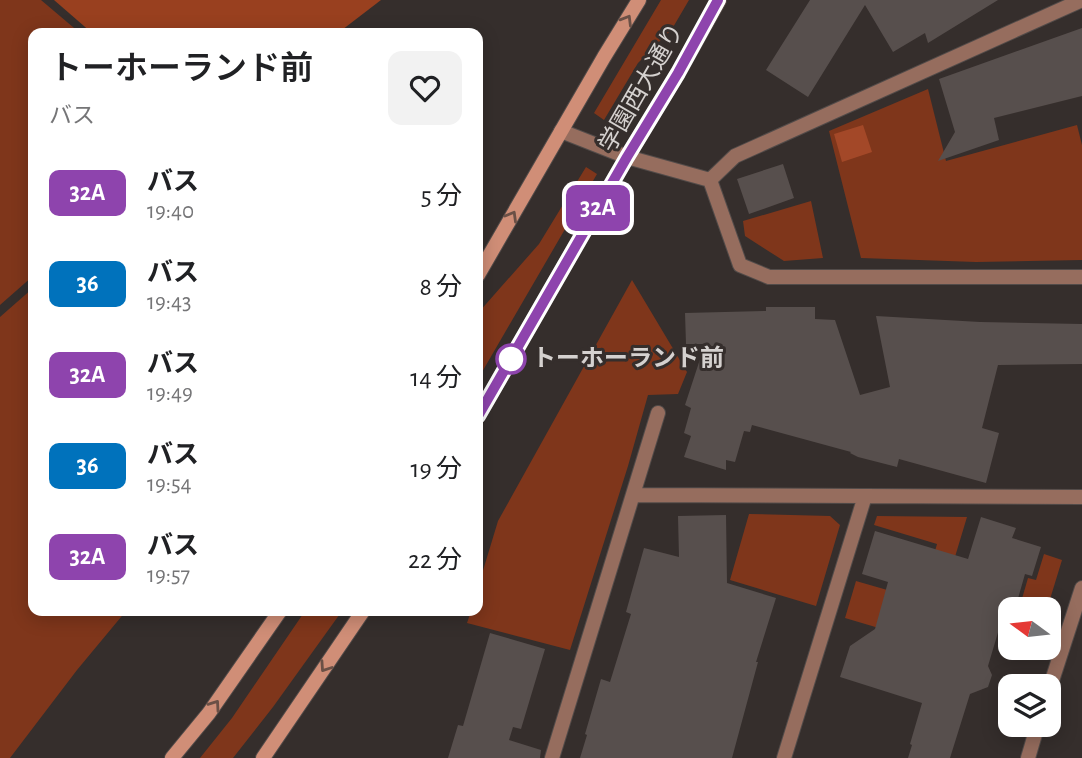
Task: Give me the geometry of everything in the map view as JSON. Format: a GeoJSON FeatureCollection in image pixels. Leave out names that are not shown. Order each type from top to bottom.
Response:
{"type":"FeatureCollection","features":[{"type":"Feature","properties":{"kind":"main road","name":"学園西大通り"},"geometry":{"type":"LineString","coordinates":[[483,266],[639,0]]}},
{"type":"Feature","properties":{"kind":"main road","name":"学園西大通り"},"geometry":{"type":"LineString","coordinates":[[483,407],[719,0]]}},
{"type":"Feature","properties":{"kind":"main road"},"geometry":{"type":"LineString","coordinates":[[172,758],[209,713],[277,616]]}},
{"type":"Feature","properties":{"kind":"main road"},"geometry":{"type":"LineString","coordinates":[[263,758],[360,616]]}},
{"type":"Feature","properties":{"kind":"street"},"geometry":{"type":"LineString","coordinates":[[710,180],[735,156],[1082,0]]}},
{"type":"Feature","properties":{"kind":"street"},"geometry":{"type":"LineString","coordinates":[[561,131],[627,157],[710,180]]}},
{"type":"Feature","properties":{"kind":"street"},"geometry":{"type":"LineString","coordinates":[[710,180],[740,265],[769,278],[1082,277]]}},
{"type":"Feature","properties":{"kind":"street"},"geometry":{"type":"LineString","coordinates":[[552,758],[658,413]]}},
{"type":"Feature","properties":{"kind":"street"},"geometry":{"type":"LineString","coordinates":[[633,495],[1082,498]]}},
{"type":"Feature","properties":{"kind":"street"},"geometry":{"type":"LineString","coordinates":[[784,758],[865,496]]}},
{"type":"Feature","properties":{"kind":"street"},"geometry":{"type":"LineString","coordinates":[[1054,674],[1082,588]]}},
{"type":"Feature","properties":{"kind":"street"},"geometry":{"type":"LineString","coordinates":[[1028,758],[1034,737]]}},
{"type":"Feature","properties":{"kind":"shaded area"},"geometry":{"type":"Polygon","coordinates":[[[0,0],[41,0],[74,28],[28,28],[28,280],[0,305],[0,0]]]}},
{"type":"Feature","properties":{"kind":"shaded area"},"geometry":{"type":"Polygon","coordinates":[[[54,0],[381,0],[345,28],[86,28],[54,0]]]}},
{"type":"Feature","properties":{"kind":"shaded area"},"geometry":{"type":"Polygon","coordinates":[[[661,0],[689,0],[672,29],[638,63],[604,120],[594,113],[661,0]]]}},
{"type":"Feature","properties":{"kind":"shaded area"},"geometry":{"type":"Polygon","coordinates":[[[928,89],[946,161],[1077,125],[1082,145],[1082,260],[976,262],[861,258],[829,131],[928,89]]]}},
{"type":"Feature","properties":{"kind":"shaded area"},"geometry":{"type":"Polygon","coordinates":[[[863,125],[872,152],[842,162],[834,134],[863,125]]]}},
{"type":"Feature","properties":{"kind":"shaded area"},"geometry":{"type":"Polygon","coordinates":[[[586,167],[597,174],[483,370],[483,307],[539,244],[586,167]]]}},
{"type":"Feature","properties":{"kind":"shaded area"},"geometry":{"type":"Polygon","coordinates":[[[811,201],[823,258],[784,261],[745,236],[743,221],[811,201]]]}},
{"type":"Feature","properties":{"kind":"shaded area"},"geometry":{"type":"Polygon","coordinates":[[[632,280],[687,372],[678,394],[648,395],[570,650],[467,623],[469,616],[483,616],[483,570],[498,521],[632,280]]]}},
{"type":"Feature","properties":{"kind":"shaded area"},"geometry":{"type":"Polygon","coordinates":[[[28,292],[28,616],[122,616],[10,758],[0,758],[0,317],[28,292]]]}},
{"type":"Feature","properties":{"kind":"shaded area"},"geometry":{"type":"Polygon","coordinates":[[[749,514],[830,516],[840,525],[816,606],[730,580],[749,514]]]}},
{"type":"Feature","properties":{"kind":"shaded area"},"geometry":{"type":"Polygon","coordinates":[[[877,516],[967,517],[942,600],[923,594],[937,544],[874,525],[877,516]]]}},
{"type":"Feature","properties":{"kind":"shaded area"},"geometry":{"type":"Polygon","coordinates":[[[1044,554],[1062,560],[1051,597],[1022,597],[1028,578],[1036,580],[1044,554]]]}},
{"type":"Feature","properties":{"kind":"shaded area"},"geometry":{"type":"Polygon","coordinates":[[[856,581],[936,604],[926,642],[845,618],[856,581]]]}},
{"type":"Feature","properties":{"kind":"shaded area"},"geometry":{"type":"Polygon","coordinates":[[[302,616],[338,616],[233,758],[200,758],[232,718],[302,616]]]}},
{"type":"Feature","properties":{"kind":"building"},"geometry":{"type":"Polygon","coordinates":[[[810,0],[998,0],[928,43],[925,33],[893,52],[865,5],[808,97],[766,70],[810,0]]]}},
{"type":"Feature","properties":{"kind":"building"},"geometry":{"type":"Polygon","coordinates":[[[1082,28],[1082,96],[994,118],[999,140],[938,161],[955,132],[939,79],[1082,28]]]}},
{"type":"Feature","properties":{"kind":"building"},"geometry":{"type":"Polygon","coordinates":[[[783,164],[794,198],[749,214],[737,179],[783,164]]]}},
{"type":"Feature","properties":{"kind":"building"},"geometry":{"type":"Polygon","coordinates":[[[766,307],[815,307],[815,319],[835,320],[860,395],[890,387],[876,316],[1082,324],[1082,364],[998,365],[982,428],[999,433],[986,483],[899,459],[897,467],[752,425],[750,432],[744,431],[735,462],[726,460],[726,470],[684,457],[691,436],[684,433],[691,408],[685,405],[705,344],[686,344],[685,313],[766,311],[766,307]]]}},
{"type":"Feature","properties":{"kind":"building"},"geometry":{"type":"Polygon","coordinates":[[[726,515],[727,583],[776,598],[756,662],[732,758],[580,758],[601,679],[610,682],[631,614],[626,612],[644,548],[679,557],[678,516],[726,515]]]}},
{"type":"Feature","properties":{"kind":"building"},"geometry":{"type":"Polygon","coordinates":[[[981,517],[1016,528],[1012,538],[1041,547],[1032,576],[1025,574],[1018,597],[998,597],[998,632],[988,666],[992,675],[988,687],[970,694],[950,758],[908,758],[922,703],[840,677],[850,646],[875,629],[888,582],[862,574],[875,531],[968,559],[981,517]]]}},
{"type":"Feature","properties":{"kind":"building"},"geometry":{"type":"Polygon","coordinates":[[[490,633],[545,649],[521,729],[513,727],[509,740],[541,750],[540,758],[448,758],[458,725],[463,726],[490,633]]]}},
{"type":"Feature","properties":{"kind":"bus line","name":"32A"},"geometry":{"type":"LineString","coordinates":[[483,407],[718,0]]}},
{"type":"Feature","properties":{"kind":"place","name":"トーホーランド前"},"geometry":{"type":"Point","coordinates":[511,359]}}]}
